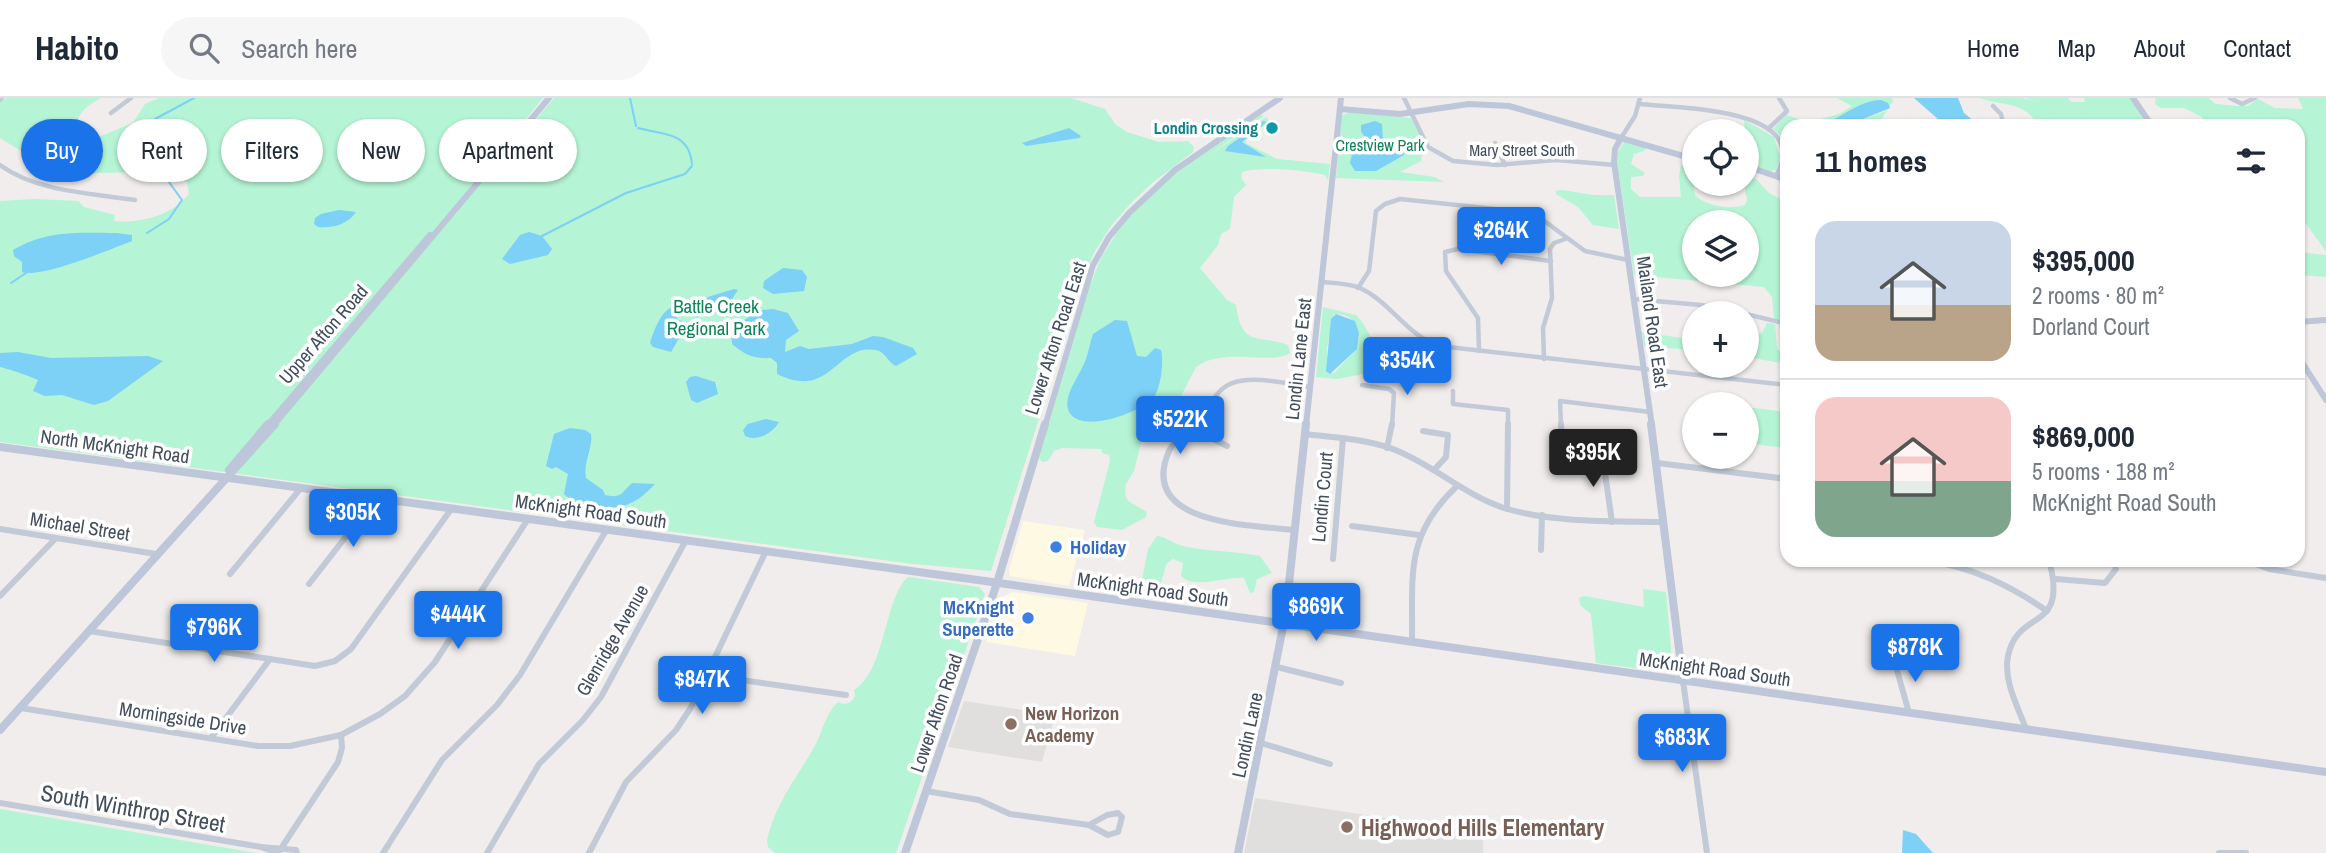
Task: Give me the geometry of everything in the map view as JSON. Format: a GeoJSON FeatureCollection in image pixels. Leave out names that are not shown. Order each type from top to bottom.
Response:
{"type":"FeatureCollection","features":[{"type":"Feature","properties":{"kind":"street"},"geometry":{"type":"LineString","coordinates":[[111,113],[131,98]]}},
{"type":"Feature","properties":{"kind":"street","name":"Upper Afton Road"},"geometry":{"type":"LineString","coordinates":[[0,730],[309,386],[549,98]]}},
{"type":"Feature","properties":{"kind":"street","name":"Lower Afton Road East"},"geometry":{"type":"LineString","coordinates":[[997,583],[1083,293],[1103,247],[1127,213],[1157,183],[1280,98]]}},
{"type":"Feature","properties":{"kind":"street","name":"Londin Lane East"},"geometry":{"type":"LineString","coordinates":[[1284,624],[1341,98]]}},
{"type":"Feature","properties":{"kind":"street","name":"Mary Street South"},"geometry":{"type":"LineString","coordinates":[[1404,98],[1426,145],[1437,154],[1460,163],[1506,165],[1556,160],[1615,166]]}},
{"type":"Feature","properties":{"kind":"street"},"geometry":{"type":"LineString","coordinates":[[1678,98],[1679,108]]}},
{"type":"Feature","properties":{"kind":"street"},"geometry":{"type":"LineString","coordinates":[[1768,129],[1787,110],[1779,98]]}},
{"type":"Feature","properties":{"kind":"street"},"geometry":{"type":"LineString","coordinates":[[2133,98],[2147,119]]}},
{"type":"Feature","properties":{"kind":"street"},"geometry":{"type":"LineString","coordinates":[[2230,98],[2240,104],[2246,104],[2245,99],[2255,98]]}},
{"type":"Feature","properties":{"kind":"street"},"geometry":{"type":"LineString","coordinates":[[1340,110],[1413,113],[1493,101],[1682,156]]}},
{"type":"Feature","properties":{"kind":"street"},"geometry":{"type":"LineString","coordinates":[[1640,101],[1731,115],[1768,129],[1780,142]]}},
{"type":"Feature","properties":{"kind":"street","name":"Mailand Road East"},"geometry":{"type":"LineString","coordinates":[[1640,101],[1614,153],[1657,463],[1683,681]]}},
{"type":"Feature","properties":{"kind":"street"},"geometry":{"type":"LineString","coordinates":[[1993,106],[2003,119]]}},
{"type":"Feature","properties":{"kind":"street"},"geometry":{"type":"LineString","coordinates":[[1495,143],[1506,165]]}},
{"type":"Feature","properties":{"kind":"street"},"geometry":{"type":"LineString","coordinates":[[0,165],[6,172],[25,180],[135,200]]}},
{"type":"Feature","properties":{"kind":"street"},"geometry":{"type":"LineString","coordinates":[[1759,170],[1780,177]]}},
{"type":"Feature","properties":{"kind":"street"},"geometry":{"type":"LineString","coordinates":[[1776,176],[1780,170]]}},
{"type":"Feature","properties":{"kind":"street"},"geometry":{"type":"LineString","coordinates":[[1358,288],[1369,271],[1376,211],[1394,200],[1411,199],[1518,210],[1543,220],[1565,239],[1591,254],[1628,260]]}},
{"type":"Feature","properties":{"kind":"street"},"geometry":{"type":"LineString","coordinates":[[1544,359],[1543,328],[1552,298],[1551,246],[1565,239]]}},
{"type":"Feature","properties":{"kind":"street"},"geometry":{"type":"LineString","coordinates":[[1479,351],[1478,318],[1446,271],[1446,252],[1458,248],[1551,261]]}},
{"type":"Feature","properties":{"kind":"street"},"geometry":{"type":"LineString","coordinates":[[1322,282],[1358,288],[1375,298],[1420,339],[1439,346],[1780,384]]}},
{"type":"Feature","properties":{"kind":"street"},"geometry":{"type":"LineString","coordinates":[[1633,299],[1682,304]]}},
{"type":"Feature","properties":{"kind":"street"},"geometry":{"type":"LineString","coordinates":[[1759,317],[1780,322]]}},
{"type":"Feature","properties":{"kind":"street"},"geometry":{"type":"LineString","coordinates":[[2305,321],[2326,320]]}},
{"type":"Feature","properties":{"kind":"street"},"geometry":{"type":"LineString","coordinates":[[2305,367],[2326,400]]}},
{"type":"Feature","properties":{"kind":"street"},"geometry":{"type":"LineString","coordinates":[[1295,530],[1234,522],[1190,512],[1172,502],[1164,486],[1168,453],[1173,443],[1207,412],[1218,392],[1232,383],[1252,380],[1310,387]]}},
{"type":"Feature","properties":{"kind":"street"},"geometry":{"type":"LineString","coordinates":[[1362,385],[1389,389],[1394,393],[1391,439],[1387,448]]}},
{"type":"Feature","properties":{"kind":"street"},"geometry":{"type":"LineString","coordinates":[[1453,391],[1452,404],[1508,410],[1507,509]]}},
{"type":"Feature","properties":{"kind":"street"},"geometry":{"type":"LineString","coordinates":[[1624,432],[1626,455],[1562,447],[1560,401],[1650,412]]}},
{"type":"Feature","properties":{"kind":"street"},"geometry":{"type":"LineString","coordinates":[[1191,427],[1227,446]]}},
{"type":"Feature","properties":{"kind":"street"},"geometry":{"type":"LineString","coordinates":[[1423,431],[1448,435],[1446,459],[1434,470]]}},
{"type":"Feature","properties":{"kind":"street"},"geometry":{"type":"LineString","coordinates":[[1306,434],[1343,438],[1387,448],[1434,470],[1483,501],[1507,509],[1612,522],[1664,522]]}},
{"type":"Feature","properties":{"kind":"street","name":"Londin Court"},"geometry":{"type":"LineString","coordinates":[[1333,559],[1343,438]]}},
{"type":"Feature","properties":{"kind":"street","name":"North McKnight Road"},"geometry":{"type":"LineString","coordinates":[[0,447],[225,477]]}},
{"type":"Feature","properties":{"kind":"street"},"geometry":{"type":"LineString","coordinates":[[1602,452],[1612,522]]}},
{"type":"Feature","properties":{"kind":"street"},"geometry":{"type":"LineString","coordinates":[[1657,463],[1780,478]]}},
{"type":"Feature","properties":{"kind":"street","name":"McKnight Road South"},"geometry":{"type":"LineString","coordinates":[[225,477],[997,583],[2326,772]]}},
{"type":"Feature","properties":{"kind":"street"},"geometry":{"type":"LineString","coordinates":[[1412,642],[1415,552],[1419,535],[1432,509],[1457,486]]}},
{"type":"Feature","properties":{"kind":"street"},"geometry":{"type":"LineString","coordinates":[[230,574],[301,488]]}},
{"type":"Feature","properties":{"kind":"street"},"geometry":{"type":"LineString","coordinates":[[309,584],[376,498]]}},
{"type":"Feature","properties":{"kind":"street"},"geometry":{"type":"LineString","coordinates":[[89,631],[315,666],[335,661],[351,649],[452,508]]}},
{"type":"Feature","properties":{"kind":"street"},"geometry":{"type":"LineString","coordinates":[[1541,550],[1542,515]]}},
{"type":"Feature","properties":{"kind":"street","name":"Morningside Drive"},"geometry":{"type":"LineString","coordinates":[[20,708],[274,747],[306,744],[341,735],[394,705],[425,675],[528,519]]}},
{"type":"Feature","properties":{"kind":"street"},"geometry":{"type":"LineString","coordinates":[[1352,526],[1419,535]]}},
{"type":"Feature","properties":{"kind":"street","name":"Michael Street"},"geometry":{"type":"LineString","coordinates":[[0,529],[156,554]]}},
{"type":"Feature","properties":{"kind":"street"},"geometry":{"type":"LineString","coordinates":[[383,853],[442,760],[497,705],[520,675],[607,529]]}},
{"type":"Feature","properties":{"kind":"street"},"geometry":{"type":"LineString","coordinates":[[0,596],[55,539]]}},
{"type":"Feature","properties":{"kind":"street","name":"Glenridge Avenue"},"geometry":{"type":"LineString","coordinates":[[487,853],[534,770],[601,697],[686,540]]}},
{"type":"Feature","properties":{"kind":"street"},"geometry":{"type":"LineString","coordinates":[[589,853],[623,786],[680,725],[766,551]]}},
{"type":"Feature","properties":{"kind":"street"},"geometry":{"type":"LineString","coordinates":[[1966,567],[1991,575],[2047,611]]}},
{"type":"Feature","properties":{"kind":"street"},"geometry":{"type":"LineString","coordinates":[[2026,729],[2009,675],[2008,654],[2016,639],[2047,611],[2055,598],[2056,579],[2052,567]]}},
{"type":"Feature","properties":{"kind":"street"},"geometry":{"type":"LineString","coordinates":[[2056,579],[2105,583],[2115,567]]}},
{"type":"Feature","properties":{"kind":"street"},"geometry":{"type":"LineString","coordinates":[[2264,567],[2326,578]]}},
{"type":"Feature","properties":{"kind":"street","name":"Lower Afton Road"},"geometry":{"type":"LineString","coordinates":[[905,853],[997,583]]}},
{"type":"Feature","properties":{"kind":"street","name":"Londin Lane"},"geometry":{"type":"LineString","coordinates":[[1238,853],[1284,624]]}},
{"type":"Feature","properties":{"kind":"street"},"geometry":{"type":"LineString","coordinates":[[211,738],[270,659]]}},
{"type":"Feature","properties":{"kind":"street"},"geometry":{"type":"LineString","coordinates":[[1895,663],[1909,713]]}},
{"type":"Feature","properties":{"kind":"street"},"geometry":{"type":"LineString","coordinates":[[1277,667],[1341,683]]}},
{"type":"Feature","properties":{"kind":"street"},"geometry":{"type":"LineString","coordinates":[[707,675],[846,695]]}},
{"type":"Feature","properties":{"kind":"street"},"geometry":{"type":"LineString","coordinates":[[1683,681],[1707,853]]}},
{"type":"Feature","properties":{"kind":"street"},"geometry":{"type":"LineString","coordinates":[[279,851],[338,762],[342,748],[341,735]]}},
{"type":"Feature","properties":{"kind":"street"},"geometry":{"type":"LineString","coordinates":[[1261,743],[1329,764]]}},
{"type":"Feature","properties":{"kind":"street"},"geometry":{"type":"LineString","coordinates":[[926,791],[977,800],[1014,814],[1089,825],[1104,834],[1114,835],[1119,831],[1122,817],[1118,813],[1112,813],[1089,825]]}},
{"type":"Feature","properties":{"kind":"street","name":"South Winthrop Street"},"geometry":{"type":"LineString","coordinates":[[0,803],[279,851],[296,850],[298,853]]}},
{"type":"Feature","properties":{"kind":"street"},"geometry":{"type":"LineString","coordinates":[[2219,853],[2229,850],[2246,853]]}},
{"type":"Feature","properties":{"kind":"shaded area"},"geometry":{"type":"Polygon","coordinates":[[[1023,521],[1085,530],[1069,586],[1010,576],[1009,570],[1023,521]]]}},
{"type":"Feature","properties":{"kind":"shaded area"},"geometry":{"type":"Polygon","coordinates":[[[1013,592],[1088,603],[1075,656],[986,642],[1003,597],[1013,592]]]}},
{"type":"Feature","properties":{"kind":"shaded area"},"geometry":{"type":"Polygon","coordinates":[[[964,701],[1055,715],[1042,762],[948,747],[964,701]]]}},
{"type":"Feature","properties":{"kind":"shaded area","name":"Highwood Hills Elementary"},"geometry":{"type":"Polygon","coordinates":[[[1255,798],[1483,833],[1483,853],[1244,853],[1255,798]]]}},
{"type":"Feature","properties":{"kind":"green space","name":"Battle Creek Regional Park"},"geometry":{"type":"Polygon","coordinates":[[[7,98],[101,98],[84,110],[78,119],[21,119],[21,151],[0,138],[0,102],[7,98]]]}},
{"type":"Feature","properties":{"kind":"green space","name":"Battle Creek Regional Park"},"geometry":{"type":"Polygon","coordinates":[[[159,98],[543,98],[526,119],[439,119],[439,182],[577,182],[577,119],[537,119],[554,98],[1071,98],[1105,109],[1115,124],[1127,132],[1159,142],[1188,141],[1194,147],[1193,152],[1152,183],[1131,203],[1111,226],[1095,251],[1084,275],[991,571],[913,564],[0,442],[0,201],[78,201],[84,207],[115,215],[114,221],[124,222],[165,213],[189,194],[187,182],[207,182],[207,119],[136,119],[145,104],[159,98]]]}},
{"type":"Feature","properties":{"kind":"green space"},"geometry":{"type":"Polygon","coordinates":[[[1837,98],[1892,98],[1893,101],[1882,119],[1863,119],[1886,111],[1884,101],[1860,106],[1839,119],[1820,119],[1839,114],[1852,106],[1837,98]]]}},
{"type":"Feature","properties":{"kind":"green space"},"geometry":{"type":"Polygon","coordinates":[[[1980,98],[2021,98],[2038,102],[2026,98],[2068,98],[2071,102],[2085,102],[2084,98],[2130,98],[2144,119],[2034,119],[2021,108],[1980,98]]]}},
{"type":"Feature","properties":{"kind":"green space"},"geometry":{"type":"Polygon","coordinates":[[[2156,98],[2208,98],[2216,104],[2248,106],[2258,99],[2275,108],[2303,109],[2298,98],[2326,98],[2326,251],[2305,222],[2305,119],[2202,119],[2184,108],[2161,108],[2155,104],[2156,98]]]}},
{"type":"Feature","properties":{"kind":"green space","name":"Crestview Park"},"geometry":{"type":"Polygon","coordinates":[[[1349,112],[1411,118],[1428,150],[1422,154],[1421,161],[1400,172],[1435,177],[1444,182],[1336,178],[1342,116],[1349,112]]]}},
{"type":"Feature","properties":{"kind":"green space"},"geometry":{"type":"Polygon","coordinates":[[[1260,115],[1264,116],[1206,157],[1266,117],[1270,121],[1246,140],[1246,143],[1277,159],[1330,164],[1328,181],[1325,175],[1295,170],[1261,169],[1242,172],[1241,178],[1246,185],[1234,197],[1230,229],[1221,234],[1218,245],[1200,268],[1227,300],[1236,305],[1242,328],[1247,334],[1288,345],[1290,353],[1271,358],[1220,358],[1196,367],[1180,398],[1142,439],[1134,471],[1126,484],[1125,494],[1128,501],[1147,512],[1146,517],[1122,530],[1097,527],[1094,522],[1110,461],[1109,455],[1102,453],[1102,449],[1062,448],[1054,451],[1048,461],[1042,462],[1039,458],[1089,288],[1101,258],[1127,219],[1174,174],[1260,115]]]}},
{"type":"Feature","properties":{"kind":"green space"},"geometry":{"type":"Polygon","coordinates":[[[1786,115],[1799,119],[1782,119],[1786,115]]]}},
{"type":"Feature","properties":{"kind":"green space"},"geometry":{"type":"Polygon","coordinates":[[[1780,121],[1780,135],[1773,129],[1780,121]]]}},
{"type":"Feature","properties":{"kind":"green space"},"geometry":{"type":"Polygon","coordinates":[[[1759,128],[1774,137],[1780,157],[1776,170],[1759,168],[1759,128]]]}},
{"type":"Feature","properties":{"kind":"green space","name":"Battle Creek Regional Park"},"geometry":{"type":"Polygon","coordinates":[[[117,130],[117,173],[103,173],[103,135],[117,130]]]}},
{"type":"Feature","properties":{"kind":"green space"},"geometry":{"type":"Polygon","coordinates":[[[1624,142],[1646,148],[1634,154],[1631,164],[1645,173],[1643,176],[1631,177],[1631,189],[1640,197],[1681,197],[1681,165],[1682,196],[1696,196],[1718,206],[1745,205],[1746,196],[1759,196],[1759,182],[1769,193],[1780,198],[1780,320],[1774,319],[1772,297],[1764,287],[1759,287],[1759,210],[1682,210],[1682,279],[1634,275],[1617,161],[1618,152],[1624,142]]]}},
{"type":"Feature","properties":{"kind":"green space"},"geometry":{"type":"Polygon","coordinates":[[[1556,191],[1614,195],[1619,229],[1593,225],[1578,207],[1556,194],[1556,191]]]}},
{"type":"Feature","properties":{"kind":"green space"},"geometry":{"type":"Polygon","coordinates":[[[2305,253],[2326,255],[2326,277],[2305,276],[2305,253]]]}},
{"type":"Feature","properties":{"kind":"green space"},"geometry":{"type":"Polygon","coordinates":[[[1323,307],[1356,315],[1376,346],[1400,368],[1399,376],[1363,374],[1337,379],[1316,377],[1323,307]],[[1334,314],[1327,348],[1328,373],[1334,373],[1358,348],[1355,324],[1342,315],[1334,314]]]}},
{"type":"Feature","properties":{"kind":"green space"},"geometry":{"type":"Polygon","coordinates":[[[1767,323],[1775,324],[1780,363],[1759,359],[1759,334],[1767,323]]]}},
{"type":"Feature","properties":{"kind":"green space"},"geometry":{"type":"Polygon","coordinates":[[[1642,332],[1682,338],[1682,349],[1644,346],[1642,332]]]}},
{"type":"Feature","properties":{"kind":"green space"},"geometry":{"type":"Polygon","coordinates":[[[1759,409],[1780,411],[1780,447],[1759,444],[1759,409]]]}},
{"type":"Feature","properties":{"kind":"green space"},"geometry":{"type":"Polygon","coordinates":[[[1157,536],[1187,547],[1260,556],[1272,573],[1257,579],[1254,592],[1250,593],[1244,578],[1202,582],[1187,580],[1181,576],[1183,563],[1173,559],[1167,563],[1156,598],[1139,595],[1148,549],[1157,536]]]}},
{"type":"Feature","properties":{"kind":"green space"},"geometry":{"type":"Polygon","coordinates":[[[908,577],[979,587],[985,594],[896,853],[775,853],[768,847],[767,840],[781,804],[833,707],[838,702],[846,704],[852,700],[855,696],[854,690],[865,681],[873,667],[894,601],[908,577]]]}},
{"type":"Feature","properties":{"kind":"green space"},"geometry":{"type":"Polygon","coordinates":[[[1643,589],[1666,592],[1673,670],[1664,672],[1596,663],[1591,614],[1580,605],[1579,598],[1584,596],[1644,607],[1643,589]]]}},
{"type":"Feature","properties":{"kind":"green space"},"geometry":{"type":"Polygon","coordinates":[[[0,809],[256,853],[0,853],[0,809]]]}},
{"type":"Feature","properties":{"kind":"water"},"geometry":{"type":"Polygon","coordinates":[[[1914,98],[1958,98],[1964,113],[1971,119],[1938,119],[1914,98]]]}},
{"type":"Feature","properties":{"kind":"water"},"geometry":{"type":"Polygon","coordinates":[[[1881,100],[1888,103],[1890,108],[1863,119],[1835,119],[1857,107],[1881,100]]]}},
{"type":"Feature","properties":{"kind":"water"},"geometry":{"type":"Polygon","coordinates":[[[1263,121],[1267,122],[1242,142],[1266,157],[1225,151],[1228,146],[1263,121]]]}},
{"type":"Feature","properties":{"kind":"water"},"geometry":{"type":"Polygon","coordinates":[[[1375,121],[1382,124],[1383,140],[1403,148],[1404,155],[1376,171],[1355,171],[1350,163],[1352,154],[1369,144],[1361,131],[1361,125],[1375,121]]]}},
{"type":"Feature","properties":{"kind":"water"},"geometry":{"type":"Polygon","coordinates":[[[1069,128],[1081,136],[1026,146],[1022,143],[1069,128]]]}},
{"type":"Feature","properties":{"kind":"water"},"geometry":{"type":"Polygon","coordinates":[[[339,210],[356,212],[339,225],[318,227],[314,224],[315,218],[321,214],[339,210]]]}},
{"type":"Feature","properties":{"kind":"water"},"geometry":{"type":"Polygon","coordinates":[[[529,232],[542,236],[552,249],[548,255],[510,264],[502,259],[520,235],[529,232]]]}},
{"type":"Feature","properties":{"kind":"water"},"geometry":{"type":"Polygon","coordinates":[[[116,233],[132,235],[132,241],[44,271],[22,272],[22,262],[14,256],[13,250],[51,236],[116,233]]]}},
{"type":"Feature","properties":{"kind":"water"},"geometry":{"type":"Polygon","coordinates":[[[783,268],[802,270],[807,277],[804,291],[773,294],[763,288],[764,281],[783,268]]]}},
{"type":"Feature","properties":{"kind":"water"},"geometry":{"type":"Polygon","coordinates":[[[738,290],[724,311],[695,317],[692,314],[708,297],[738,290]]]}},
{"type":"Feature","properties":{"kind":"water"},"geometry":{"type":"Polygon","coordinates":[[[671,308],[678,320],[688,323],[671,352],[653,347],[650,343],[661,318],[671,308]]]}},
{"type":"Feature","properties":{"kind":"water"},"geometry":{"type":"Polygon","coordinates":[[[773,309],[788,313],[799,331],[786,340],[785,352],[800,346],[809,349],[852,344],[873,336],[913,348],[917,354],[896,366],[879,351],[862,350],[822,376],[810,381],[795,380],[777,374],[777,363],[771,358],[750,356],[732,344],[731,328],[761,310],[773,309]]]}},
{"type":"Feature","properties":{"kind":"water"},"geometry":{"type":"Polygon","coordinates":[[[1336,314],[1355,321],[1359,333],[1357,349],[1330,374],[1326,371],[1331,319],[1336,314]]]}},
{"type":"Feature","properties":{"kind":"water"},"geometry":{"type":"Polygon","coordinates":[[[1115,320],[1127,321],[1137,356],[1146,357],[1155,348],[1161,350],[1162,368],[1158,387],[1154,397],[1147,403],[1124,415],[1083,421],[1074,417],[1068,409],[1068,397],[1086,359],[1093,334],[1115,320]]]}},
{"type":"Feature","properties":{"kind":"water"},"geometry":{"type":"Polygon","coordinates":[[[18,352],[51,358],[148,356],[163,361],[108,401],[94,405],[62,395],[45,396],[33,391],[38,380],[0,367],[0,353],[18,352]]]}},
{"type":"Feature","properties":{"kind":"water"},"geometry":{"type":"Polygon","coordinates":[[[696,376],[715,382],[718,394],[697,403],[691,400],[686,382],[690,377],[696,376]]]}},
{"type":"Feature","properties":{"kind":"water"},"geometry":{"type":"Polygon","coordinates":[[[766,419],[779,422],[773,430],[764,435],[755,438],[745,436],[743,430],[748,424],[766,419]]]}},
{"type":"Feature","properties":{"kind":"water"},"geometry":{"type":"Polygon","coordinates":[[[570,428],[585,430],[591,434],[586,478],[603,490],[605,495],[618,495],[632,483],[655,484],[640,498],[617,507],[589,505],[570,499],[564,494],[568,474],[556,467],[552,469],[546,466],[554,434],[570,428]]]}},
{"type":"Feature","properties":{"kind":"water"},"geometry":{"type":"Polygon","coordinates":[[[1903,830],[1916,834],[1933,853],[1902,853],[1903,830]]]}},
{"type":"Feature","properties":{"kind":"waterway"},"geometry":{"type":"LineString","coordinates":[[147,233],[169,219],[182,200],[166,178],[152,168],[155,162],[145,152],[146,144],[141,140],[155,119],[194,98]]}},
{"type":"Feature","properties":{"kind":"waterway"},"geometry":{"type":"LineString","coordinates":[[630,98],[636,126]]}},
{"type":"Feature","properties":{"kind":"waterway"},"geometry":{"type":"LineString","coordinates":[[638,128],[680,140],[686,145],[692,164]]}},
{"type":"Feature","properties":{"kind":"waterway"},"geometry":{"type":"LineString","coordinates":[[542,236],[626,193],[685,174],[692,166]]}},
{"type":"Feature","properties":{"kind":"waterway"},"geometry":{"type":"LineString","coordinates":[[11,283],[26,273]]}},
{"type":"Feature","properties":{"kind":"place","name":"Londin Crossing"},"geometry":{"type":"Point","coordinates":[1272,128]}},
{"type":"Feature","properties":{"kind":"place","name":"Holiday"},"geometry":{"type":"Point","coordinates":[1056,547]}},
{"type":"Feature","properties":{"kind":"place","name":"McKnight Superette"},"geometry":{"type":"Point","coordinates":[1028,618]}},
{"type":"Feature","properties":{"kind":"place","name":"New Horizon Academy"},"geometry":{"type":"Point","coordinates":[1011,724]}},
{"type":"Feature","properties":{"kind":"place","name":"Highwood Hills Elementary"},"geometry":{"type":"Point","coordinates":[1347,827]}}]}
